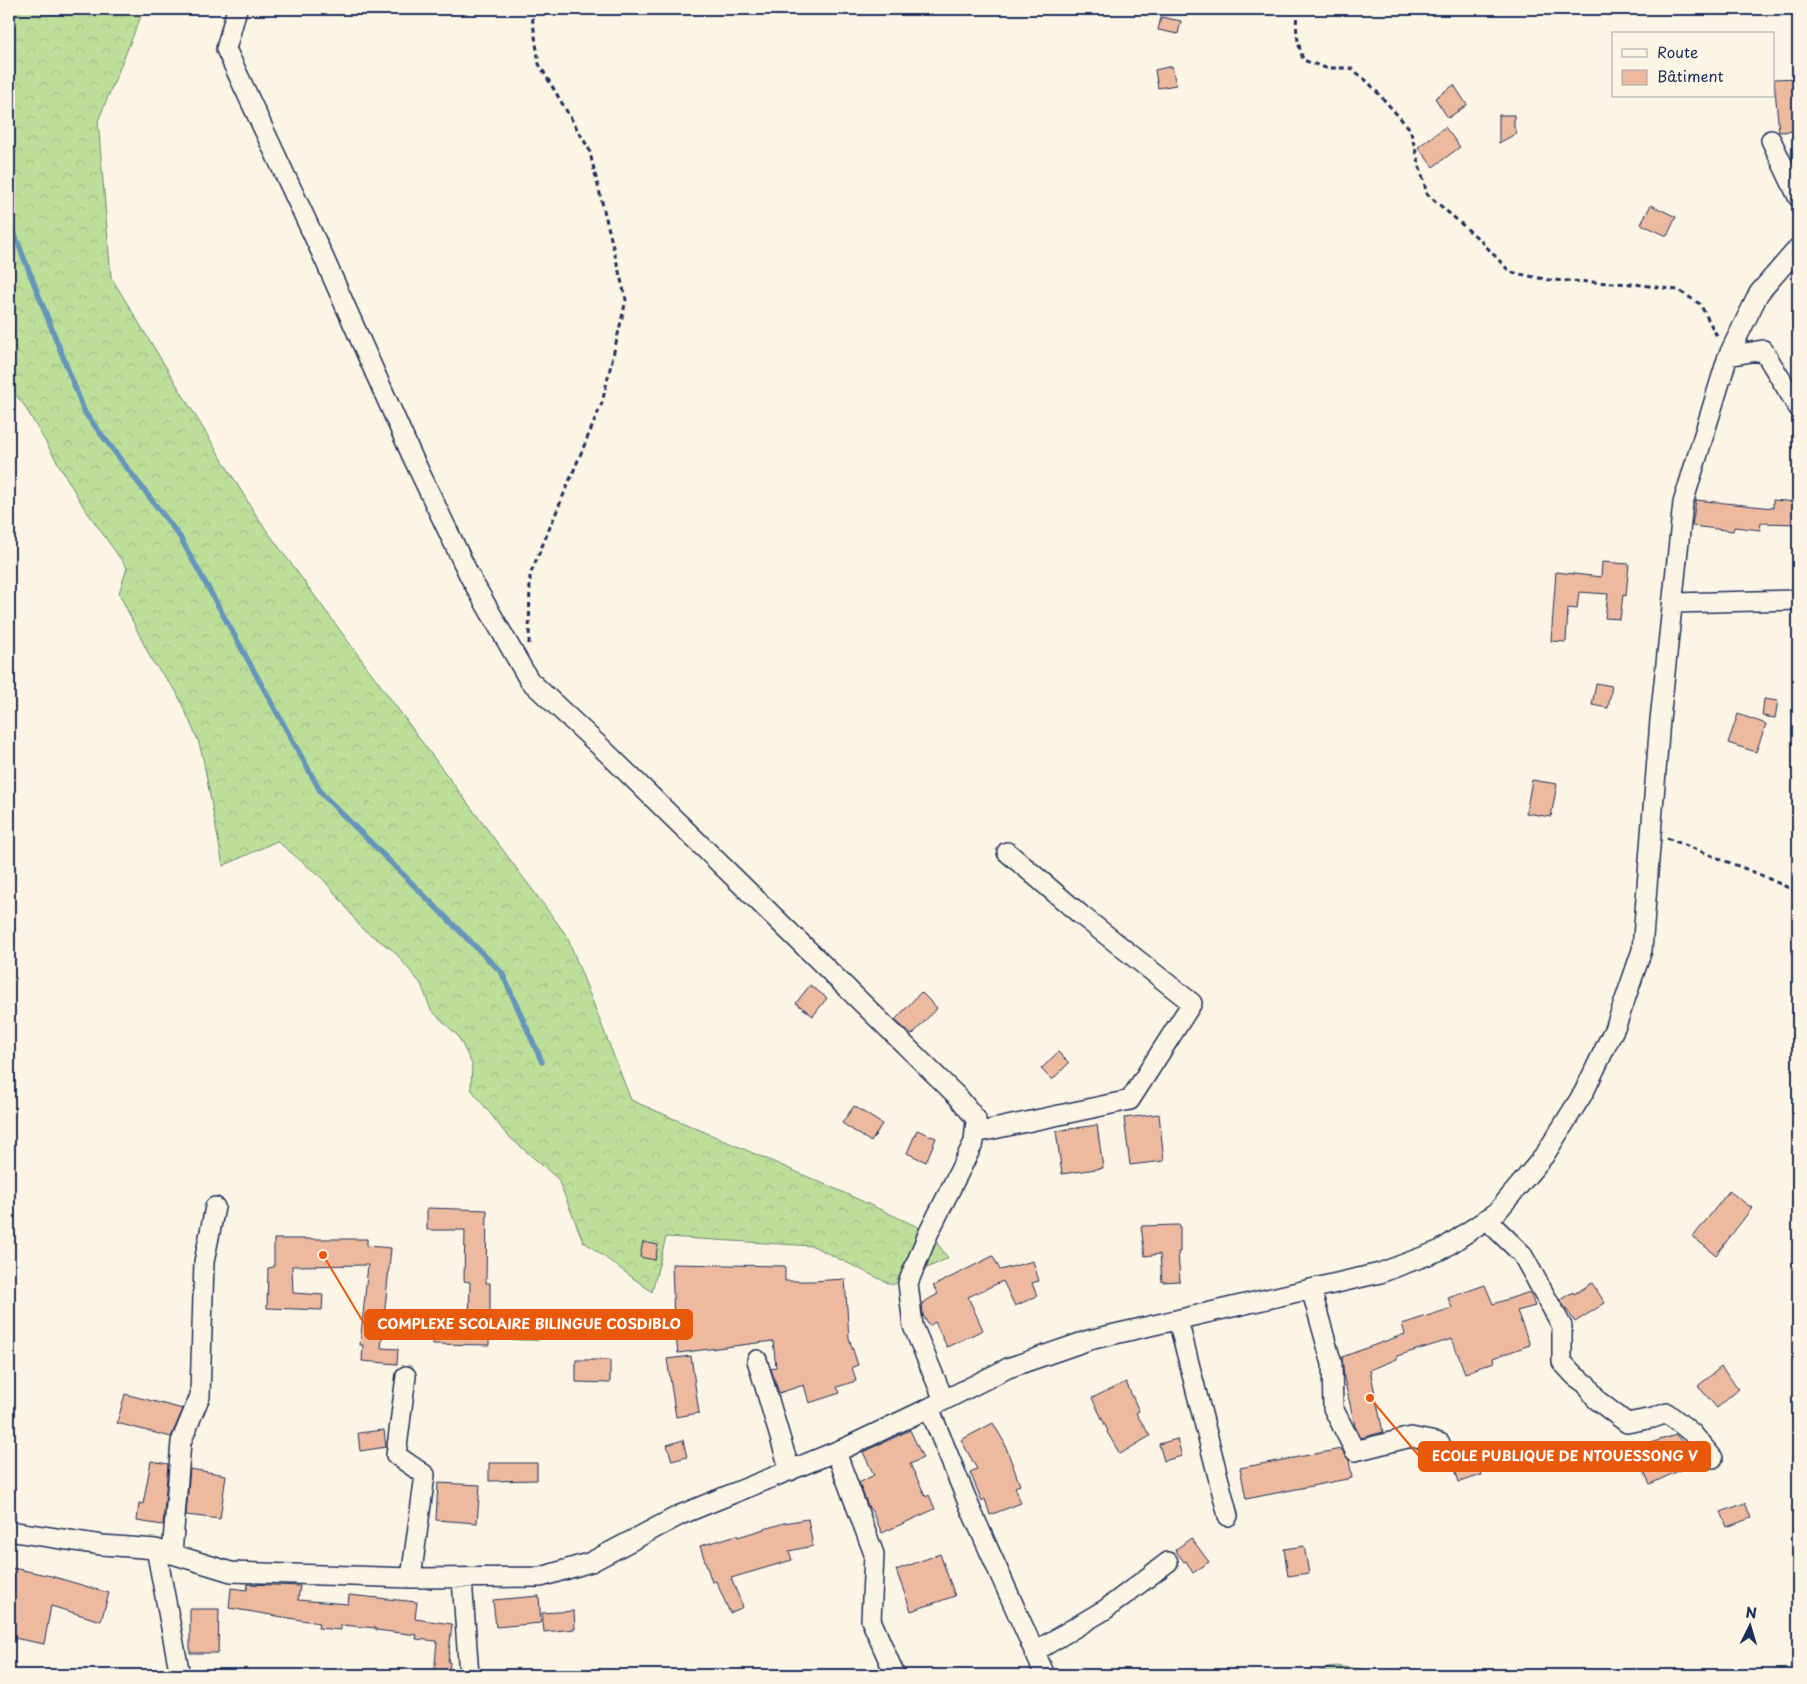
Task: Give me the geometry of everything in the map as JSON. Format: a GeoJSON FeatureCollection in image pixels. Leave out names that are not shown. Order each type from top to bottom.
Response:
{"type":"FeatureCollection","features":[{"type":"Feature","properties":{"kind":"street"},"geometry":{"type":"LineString","coordinates":[[237,9],[226,49],[327,265],[412,456],[470,577],[529,680],[606,752],[959,1098],[976,1119],[974,1142],[929,1232],[908,1283],[912,1326],[970,1510],[1045,1675]]}},
{"type":"Feature","properties":{"kind":"street"},"geometry":{"type":"LineString","coordinates":[[1771,140],[1798,197]]}},
{"type":"Feature","properties":{"kind":"street"},"geometry":{"type":"LineString","coordinates":[[9,1531],[164,1552],[231,1572],[462,1579],[541,1578],[591,1562],[680,1515],[836,1452],[1008,1368],[1089,1340],[1380,1273],[1435,1252],[1496,1213],[1544,1156],[1584,1092],[1617,1023],[1642,950],[1660,720],[1683,503],[1728,356],[1759,293],[1798,248]]}},
{"type":"Feature","properties":{"kind":"street"},"geometry":{"type":"LineString","coordinates":[[1728,356],[1764,350],[1798,407]]}},
{"type":"Feature","properties":{"kind":"street"},"geometry":{"type":"LineString","coordinates":[[1673,603],[1798,600]]}},
{"type":"Feature","properties":{"kind":"street"},"geometry":{"type":"LineString","coordinates":[[975,1133],[1130,1100],[1192,1003],[1081,915],[1007,852]]}},
{"type":"Feature","properties":{"kind":"street"},"geometry":{"type":"LineString","coordinates":[[180,1675],[164,1552],[181,1442],[200,1396],[204,1262],[215,1207]]}},
{"type":"Feature","properties":{"kind":"street"},"geometry":{"type":"LineString","coordinates":[[1486,1219],[1522,1254],[1562,1326],[1562,1362],[1575,1376],[1586,1384],[1597,1400],[1626,1423],[1653,1418],[1667,1413],[1692,1434],[1713,1458]]}},
{"type":"Feature","properties":{"kind":"street"},"geometry":{"type":"LineString","coordinates":[[1311,1289],[1332,1364],[1333,1408],[1355,1451],[1411,1437],[1440,1443]]}},
{"type":"Feature","properties":{"kind":"street"},"geometry":{"type":"LineString","coordinates":[[1178,1320],[1228,1516]]}},
{"type":"Feature","properties":{"kind":"street"},"geometry":{"type":"LineString","coordinates":[[757,1360],[790,1471]]}},
{"type":"Feature","properties":{"kind":"street"},"geometry":{"type":"LineString","coordinates":[[406,1376],[396,1455],[425,1475],[411,1578]]}},
{"type":"Feature","properties":{"kind":"street"},"geometry":{"type":"LineString","coordinates":[[836,1452],[874,1554],[871,1620],[896,1675]]}},
{"type":"Feature","properties":{"kind":"street"},"geometry":{"type":"LineString","coordinates":[[1034,1652],[1106,1610],[1168,1562]]}},
{"type":"Feature","properties":{"kind":"street"},"geometry":{"type":"LineString","coordinates":[[462,1579],[469,1675]]}},
{"type":"Feature","properties":{"kind":"path"},"geometry":{"type":"LineString","coordinates":[[529,651],[530,575],[602,403],[626,300],[589,149],[539,64],[531,9]]}},
{"type":"Feature","properties":{"kind":"path"},"geometry":{"type":"LineString","coordinates":[[1298,9],[1296,19],[1297,39],[1303,60],[1326,68],[1351,68],[1368,82],[1410,129],[1427,194],[1481,241],[1510,272],[1550,280],[1635,284],[1678,290],[1700,304],[1728,356]]}},
{"type":"Feature","properties":{"kind":"path"},"geometry":{"type":"LineString","coordinates":[[1652,831],[1798,892]]}},
{"type":"Feature","properties":{"kind":"green space"},"geometry":{"type":"Polygon","coordinates":[[[9,9],[144,9],[98,121],[111,277],[259,520],[567,936],[631,1100],[838,1190],[929,1232],[948,1258],[892,1285],[813,1246],[666,1237],[652,1292],[583,1241],[558,1179],[506,1134],[471,1089],[472,1064],[458,1036],[431,1010],[421,984],[394,951],[361,928],[323,879],[277,841],[223,866],[198,740],[176,691],[152,661],[119,593],[127,568],[83,506],[24,405],[9,387],[9,9]]]}},
{"type":"Feature","properties":{"kind":"green space"},"geometry":{"type":"Polygon","coordinates":[[[1335,1666],[1415,1675],[1307,1675],[1335,1666]]]}},
{"type":"Feature","properties":{"kind":"building"},"geometry":{"type":"Polygon","coordinates":[[[1161,17],[1181,21],[1178,34],[1158,30],[1161,17]]]}},
{"type":"Feature","properties":{"kind":"building"},"geometry":{"type":"Polygon","coordinates":[[[1172,66],[1176,85],[1158,88],[1155,70],[1172,66]]]}},
{"type":"Feature","properties":{"kind":"building"},"geometry":{"type":"Polygon","coordinates":[[[1798,78],[1798,131],[1779,132],[1774,79],[1798,78]]]}},
{"type":"Feature","properties":{"kind":"building"},"geometry":{"type":"Polygon","coordinates":[[[1454,85],[1467,105],[1448,118],[1435,98],[1454,85]]]}},
{"type":"Feature","properties":{"kind":"building"},"geometry":{"type":"Polygon","coordinates":[[[1499,115],[1514,115],[1514,127],[1517,133],[1499,143],[1499,115]]]}},
{"type":"Feature","properties":{"kind":"building"},"geometry":{"type":"Polygon","coordinates":[[[1445,127],[1460,147],[1433,167],[1418,147],[1445,127]]]}},
{"type":"Feature","properties":{"kind":"building"},"geometry":{"type":"Polygon","coordinates":[[[1651,205],[1676,217],[1667,236],[1641,224],[1651,205]]]}},
{"type":"Feature","properties":{"kind":"building"},"geometry":{"type":"Polygon","coordinates":[[[1696,500],[1773,508],[1773,500],[1798,502],[1798,524],[1761,523],[1760,530],[1734,527],[1733,531],[1692,526],[1696,500]]]}},
{"type":"Feature","properties":{"kind":"building"},"geometry":{"type":"Polygon","coordinates":[[[1602,562],[1629,564],[1626,596],[1623,595],[1620,619],[1605,618],[1608,594],[1579,592],[1577,609],[1568,608],[1566,642],[1551,641],[1556,572],[1601,577],[1602,562]]]}},
{"type":"Feature","properties":{"kind":"building"},"geometry":{"type":"Polygon","coordinates":[[[1596,683],[1612,686],[1608,708],[1592,705],[1596,683]]]}},
{"type":"Feature","properties":{"kind":"building"},"geometry":{"type":"Polygon","coordinates":[[[1764,699],[1778,701],[1775,718],[1762,716],[1764,699]]]}},
{"type":"Feature","properties":{"kind":"building"},"geometry":{"type":"Polygon","coordinates":[[[1738,714],[1766,724],[1756,752],[1728,743],[1738,714]]]}},
{"type":"Feature","properties":{"kind":"building"},"geometry":{"type":"Polygon","coordinates":[[[1532,780],[1557,784],[1551,817],[1526,813],[1532,780]]]}},
{"type":"Feature","properties":{"kind":"building"},"geometry":{"type":"Polygon","coordinates":[[[810,985],[827,998],[813,1016],[796,1003],[810,985]]]}},
{"type":"Feature","properties":{"kind":"building"},"geometry":{"type":"Polygon","coordinates":[[[921,992],[937,1008],[912,1035],[895,1020],[921,992]]]}},
{"type":"Feature","properties":{"kind":"building"},"geometry":{"type":"Polygon","coordinates":[[[1058,1052],[1069,1063],[1052,1080],[1041,1069],[1058,1052]]]}},
{"type":"Feature","properties":{"kind":"building"},"geometry":{"type":"Polygon","coordinates":[[[854,1106],[882,1124],[871,1142],[842,1123],[854,1106]]]}},
{"type":"Feature","properties":{"kind":"building"},"geometry":{"type":"Polygon","coordinates":[[[1159,1114],[1164,1161],[1130,1165],[1124,1118],[1159,1114]]]}},
{"type":"Feature","properties":{"kind":"building"},"geometry":{"type":"Polygon","coordinates":[[[1097,1125],[1103,1168],[1062,1174],[1056,1131],[1097,1125]]]}},
{"type":"Feature","properties":{"kind":"building"},"geometry":{"type":"Polygon","coordinates":[[[917,1130],[936,1138],[926,1162],[907,1153],[917,1130]]]}},
{"type":"Feature","properties":{"kind":"building"},"geometry":{"type":"Polygon","coordinates":[[[1729,1191],[1752,1208],[1716,1255],[1693,1237],[1729,1191]]]}},
{"type":"Feature","properties":{"kind":"building"},"geometry":{"type":"Polygon","coordinates":[[[427,1208],[487,1210],[486,1283],[490,1283],[490,1316],[539,1318],[538,1340],[489,1339],[489,1345],[433,1344],[433,1324],[469,1324],[470,1282],[464,1281],[465,1230],[427,1230],[427,1208]]]}},
{"type":"Feature","properties":{"kind":"building"},"geometry":{"type":"Polygon","coordinates":[[[1180,1225],[1180,1252],[1178,1252],[1180,1281],[1162,1282],[1160,1254],[1145,1256],[1141,1226],[1180,1225]]]}},
{"type":"Feature","properties":{"kind":"building"},"geometry":{"type":"Polygon","coordinates":[[[274,1239],[367,1239],[367,1246],[391,1248],[381,1348],[398,1349],[397,1364],[362,1361],[363,1345],[360,1345],[368,1265],[292,1266],[293,1293],[323,1295],[322,1310],[267,1308],[268,1268],[274,1267],[274,1239]]]}},
{"type":"Feature","properties":{"kind":"building"},"geometry":{"type":"Polygon","coordinates":[[[643,1242],[658,1245],[655,1260],[640,1257],[643,1242]]]}},
{"type":"Feature","properties":{"kind":"building"},"geometry":{"type":"Polygon","coordinates":[[[993,1256],[1000,1270],[1033,1261],[1039,1281],[1032,1283],[1037,1296],[1015,1306],[1003,1281],[968,1297],[983,1330],[947,1347],[935,1322],[929,1326],[923,1315],[922,1303],[938,1294],[933,1286],[993,1256]]]}},
{"type":"Feature","properties":{"kind":"building"},"geometry":{"type":"Polygon","coordinates":[[[672,1264],[785,1266],[785,1281],[845,1279],[849,1338],[858,1365],[852,1367],[856,1381],[837,1387],[840,1393],[809,1403],[804,1385],[779,1393],[771,1369],[776,1367],[773,1341],[678,1353],[674,1322],[672,1264]]]}},
{"type":"Feature","properties":{"kind":"building"},"geometry":{"type":"Polygon","coordinates":[[[1592,1283],[1605,1303],[1575,1322],[1560,1300],[1592,1283]]]}},
{"type":"Feature","properties":{"kind":"building"},"geometry":{"type":"Polygon","coordinates":[[[1485,1285],[1493,1304],[1530,1292],[1535,1306],[1517,1311],[1530,1345],[1493,1358],[1494,1362],[1465,1373],[1452,1339],[1397,1356],[1397,1359],[1370,1370],[1383,1432],[1361,1438],[1355,1426],[1344,1378],[1342,1357],[1405,1334],[1402,1324],[1452,1308],[1448,1298],[1485,1285]]]}},
{"type":"Feature","properties":{"kind":"building"},"geometry":{"type":"Polygon","coordinates":[[[691,1356],[699,1413],[676,1417],[667,1359],[691,1356]]]}},
{"type":"Feature","properties":{"kind":"building"},"geometry":{"type":"Polygon","coordinates":[[[576,1360],[610,1360],[610,1383],[576,1382],[576,1360]]]}},
{"type":"Feature","properties":{"kind":"building"},"geometry":{"type":"Polygon","coordinates":[[[1721,1367],[1739,1389],[1717,1408],[1698,1386],[1721,1367]]]}},
{"type":"Feature","properties":{"kind":"building"},"geometry":{"type":"Polygon","coordinates":[[[1126,1382],[1139,1411],[1136,1413],[1150,1436],[1120,1454],[1107,1432],[1092,1398],[1126,1382]]]}},
{"type":"Feature","properties":{"kind":"building"},"geometry":{"type":"Polygon","coordinates":[[[125,1394],[183,1409],[171,1437],[117,1423],[125,1394]]]}},
{"type":"Feature","properties":{"kind":"building"},"geometry":{"type":"Polygon","coordinates":[[[993,1423],[1004,1442],[1020,1485],[1015,1487],[1021,1503],[990,1515],[985,1499],[982,1501],[970,1472],[977,1469],[961,1440],[993,1423]]]}},
{"type":"Feature","properties":{"kind":"building"},"geometry":{"type":"Polygon","coordinates":[[[384,1430],[386,1447],[360,1451],[358,1433],[384,1430]]]}},
{"type":"Feature","properties":{"kind":"building"},"geometry":{"type":"Polygon","coordinates":[[[910,1430],[923,1458],[910,1464],[926,1497],[929,1495],[935,1509],[882,1533],[859,1483],[874,1475],[863,1452],[910,1430]]]}},
{"type":"Feature","properties":{"kind":"building"},"geometry":{"type":"Polygon","coordinates":[[[1676,1435],[1700,1461],[1650,1484],[1634,1448],[1676,1435]]]}},
{"type":"Feature","properties":{"kind":"building"},"geometry":{"type":"Polygon","coordinates":[[[1177,1439],[1182,1456],[1164,1461],[1159,1444],[1177,1439]]]}},
{"type":"Feature","properties":{"kind":"building"},"geometry":{"type":"Polygon","coordinates":[[[683,1440],[687,1457],[672,1461],[667,1445],[683,1440]]]}},
{"type":"Feature","properties":{"kind":"building"},"geometry":{"type":"Polygon","coordinates":[[[1341,1449],[1349,1460],[1352,1478],[1246,1499],[1240,1468],[1341,1449]]]}},
{"type":"Feature","properties":{"kind":"building"},"geometry":{"type":"Polygon","coordinates":[[[1473,1450],[1482,1475],[1459,1482],[1451,1456],[1473,1450]]]}},
{"type":"Feature","properties":{"kind":"building"},"geometry":{"type":"Polygon","coordinates":[[[151,1461],[168,1464],[163,1525],[137,1521],[139,1503],[143,1504],[151,1461]]]}},
{"type":"Feature","properties":{"kind":"building"},"geometry":{"type":"Polygon","coordinates":[[[489,1463],[537,1463],[537,1480],[489,1481],[489,1463]]]}},
{"type":"Feature","properties":{"kind":"building"},"geometry":{"type":"Polygon","coordinates":[[[190,1469],[226,1475],[220,1519],[186,1515],[190,1469]]]}},
{"type":"Feature","properties":{"kind":"building"},"geometry":{"type":"Polygon","coordinates":[[[438,1483],[480,1485],[477,1523],[436,1520],[438,1483]]]}},
{"type":"Feature","properties":{"kind":"building"},"geometry":{"type":"Polygon","coordinates":[[[1745,1503],[1751,1518],[1727,1527],[1721,1512],[1745,1503]]]}},
{"type":"Feature","properties":{"kind":"building"},"geometry":{"type":"Polygon","coordinates":[[[808,1519],[813,1546],[789,1551],[792,1560],[731,1578],[743,1607],[730,1613],[716,1581],[712,1582],[700,1546],[784,1523],[808,1519]]]}},
{"type":"Feature","properties":{"kind":"building"},"geometry":{"type":"Polygon","coordinates":[[[1191,1538],[1209,1562],[1193,1573],[1186,1561],[1184,1562],[1175,1550],[1191,1538]]]}},
{"type":"Feature","properties":{"kind":"building"},"geometry":{"type":"Polygon","coordinates":[[[1304,1546],[1309,1573],[1288,1576],[1284,1549],[1304,1546]]]}},
{"type":"Feature","properties":{"kind":"building"},"geometry":{"type":"Polygon","coordinates":[[[940,1554],[955,1596],[911,1611],[896,1570],[940,1554]]]}},
{"type":"Feature","properties":{"kind":"building"},"geometry":{"type":"Polygon","coordinates":[[[13,1568],[51,1576],[109,1593],[101,1621],[51,1606],[44,1644],[9,1637],[9,1589],[13,1568]]]}},
{"type":"Feature","properties":{"kind":"building"},"geometry":{"type":"Polygon","coordinates":[[[248,1584],[300,1586],[298,1600],[348,1604],[349,1595],[417,1602],[415,1619],[452,1624],[448,1662],[450,1662],[449,1675],[434,1675],[437,1641],[416,1639],[417,1635],[376,1630],[376,1628],[341,1625],[341,1630],[318,1628],[319,1623],[229,1608],[231,1588],[247,1590],[248,1584]]]}},
{"type":"Feature","properties":{"kind":"building"},"geometry":{"type":"Polygon","coordinates":[[[539,1596],[541,1623],[496,1627],[493,1600],[539,1596]]]}},
{"type":"Feature","properties":{"kind":"building"},"geometry":{"type":"Polygon","coordinates":[[[190,1609],[219,1609],[218,1653],[190,1653],[190,1609]]]}},
{"type":"Feature","properties":{"kind":"building"},"geometry":{"type":"Polygon","coordinates":[[[574,1611],[575,1629],[544,1632],[542,1613],[574,1611]]]}},
{"type":"Feature","properties":{"kind":"waterway"},"geometry":{"type":"LineString","coordinates":[[9,32],[15,9]]}},
{"type":"Feature","properties":{"kind":"waterway"},"geometry":{"type":"LineString","coordinates":[[9,220],[85,413],[180,537],[322,794],[502,973],[542,1062]]}},
{"type":"Feature","properties":{"kind":"place","name":"COMPLEXE SCOLAIRE BILINGUE COSDIBLO"},"geometry":{"type":"Point","coordinates":[323,1255]}},
{"type":"Feature","properties":{"kind":"place","name":"ECOLE PUBLIQUE DE NTOUESSONG V"},"geometry":{"type":"Point","coordinates":[1370,1398]}}]}
